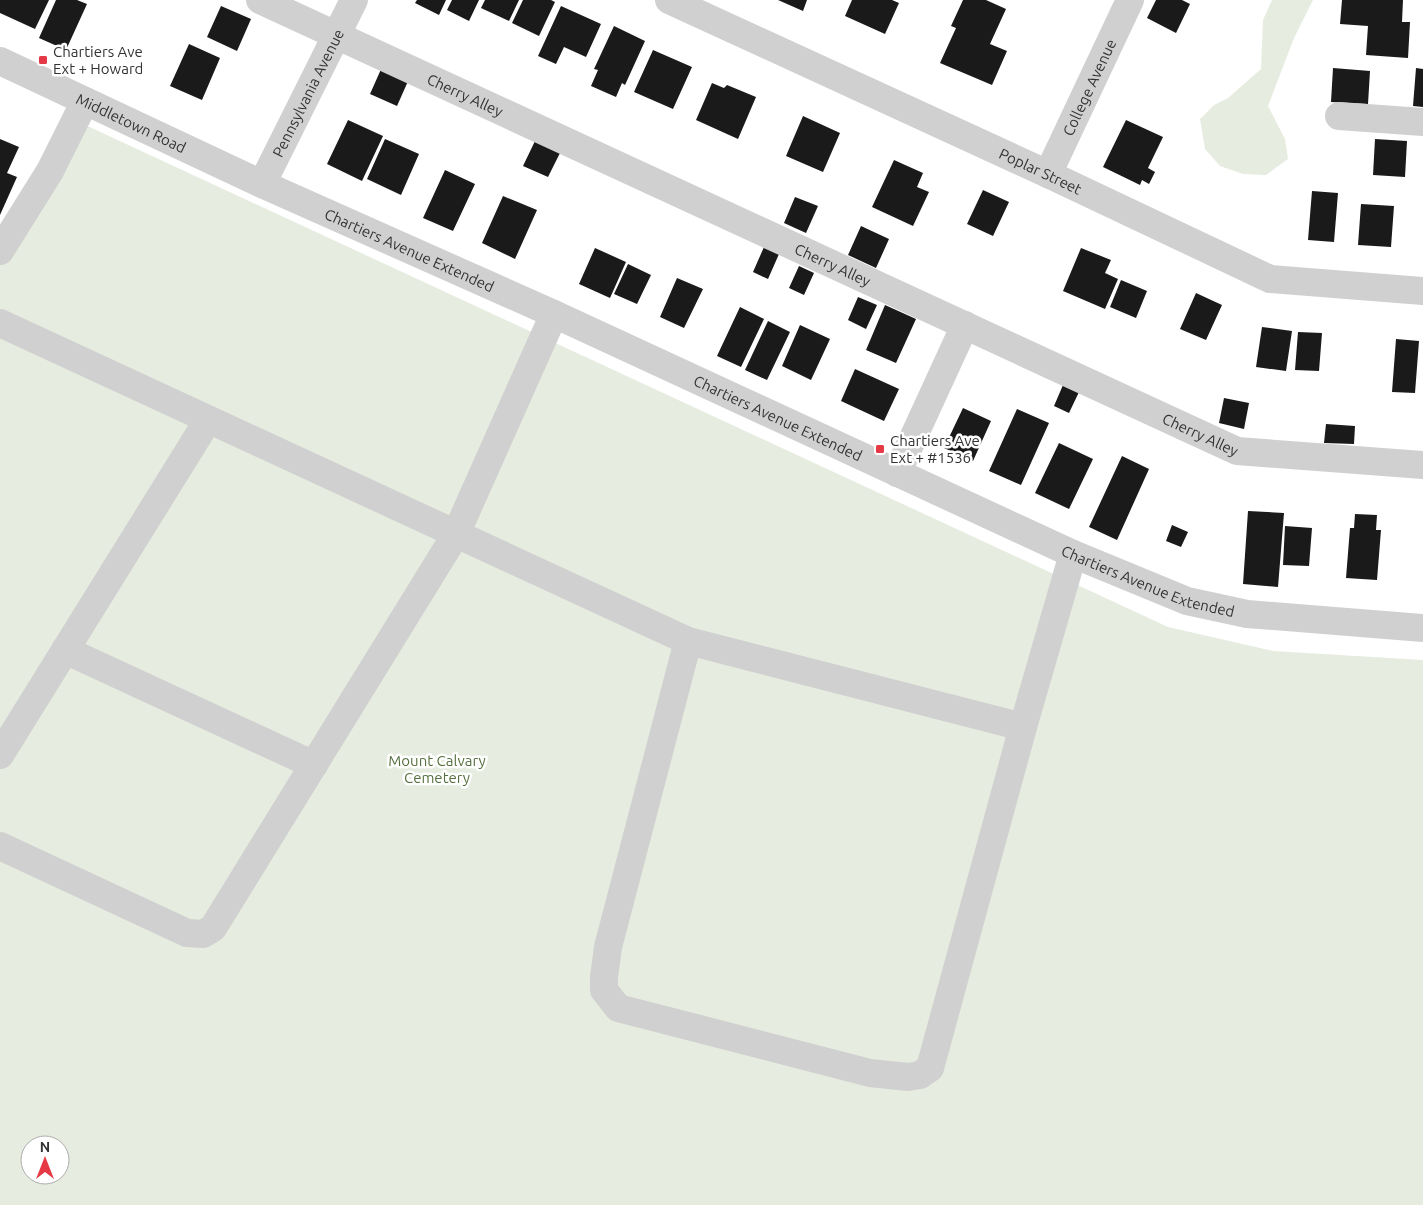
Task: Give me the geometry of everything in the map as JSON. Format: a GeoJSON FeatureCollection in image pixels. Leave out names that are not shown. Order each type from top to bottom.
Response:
{"type":"FeatureCollection","features":[{"type":"Feature","properties":{"kind":"street","name":"Cherry Alley"},"geometry":{"type":"LineString","coordinates":[[260,0],[1237,451],[1423,464]]}},
{"type":"Feature","properties":{"kind":"street","name":"Pennsylvania Avenue"},"geometry":{"type":"LineString","coordinates":[[262,184],[354,0]]}},
{"type":"Feature","properties":{"kind":"street","name":"Poplar Street"},"geometry":{"type":"LineString","coordinates":[[669,0],[1048,174],[1270,280],[1423,291]]}},
{"type":"Feature","properties":{"kind":"street","name":"College Avenue"},"geometry":{"type":"LineString","coordinates":[[1048,174],[1130,0]]}},
{"type":"Feature","properties":{"kind":"street","name":"Middletown Road"},"geometry":{"type":"LineString","coordinates":[[0,61],[262,184]]}},
{"type":"Feature","properties":{"kind":"street"},"geometry":{"type":"LineString","coordinates":[[0,251],[50,171],[85,101]]}},
{"type":"Feature","properties":{"kind":"street"},"geometry":{"type":"LineString","coordinates":[[1339,116],[1423,122]]}},
{"type":"Feature","properties":{"kind":"street","name":"Chartiers Avenue Extended"},"geometry":{"type":"LineString","coordinates":[[262,184],[554,314],[1073,554],[1187,601],[1247,614],[1423,628]]}},
{"type":"Feature","properties":{"kind":"street"},"geometry":{"type":"LineString","coordinates":[[0,846],[187,933],[203,934],[213,928],[456,534],[554,314]]}},
{"type":"Feature","properties":{"kind":"street"},"geometry":{"type":"LineString","coordinates":[[0,323],[688,641],[1023,727]]}},
{"type":"Feature","properties":{"kind":"street"},"geometry":{"type":"LineString","coordinates":[[897,473],[965,325]]}},
{"type":"Feature","properties":{"kind":"street"},"geometry":{"type":"LineString","coordinates":[[0,755],[208,420]]}},
{"type":"Feature","properties":{"kind":"street"},"geometry":{"type":"LineString","coordinates":[[688,641],[608,947],[604,990],[618,1008],[870,1073],[908,1077],[920,1075],[930,1068],[1023,727],[1073,554]]}},
{"type":"Feature","properties":{"kind":"street"},"geometry":{"type":"LineString","coordinates":[[65,650],[314,765]]}},
{"type":"Feature","properties":{"kind":"green space"},"geometry":{"type":"Polygon","coordinates":[[[1272,0],[1313,0],[1294,38],[1268,106],[1285,139],[1288,159],[1266,175],[1243,174],[1220,166],[1205,149],[1200,119],[1214,105],[1228,98],[1261,69],[1263,20],[1272,0]]]}},
{"type":"Feature","properties":{"kind":"green space","name":"Mount Calvary Cemetery"},"geometry":{"type":"Polygon","coordinates":[[[68,117],[1168,627],[1273,651],[1423,660],[1423,1205],[0,1205],[0,227],[68,117]]]}},
{"type":"Feature","properties":{"kind":"building"},"geometry":{"type":"Polygon","coordinates":[[[0,0],[49,0],[35,29],[0,13],[0,0]]]}},
{"type":"Feature","properties":{"kind":"building"},"geometry":{"type":"Polygon","coordinates":[[[56,0],[77,0],[87,4],[66,50],[39,38],[56,0]]]}},
{"type":"Feature","properties":{"kind":"building"},"geometry":{"type":"Polygon","coordinates":[[[417,0],[446,0],[439,15],[415,3],[417,0]]]}},
{"type":"Feature","properties":{"kind":"building"},"geometry":{"type":"Polygon","coordinates":[[[452,0],[479,0],[469,21],[447,10],[452,0]]]}},
{"type":"Feature","properties":{"kind":"building"},"geometry":{"type":"Polygon","coordinates":[[[485,0],[519,0],[509,21],[481,8],[485,0]]]}},
{"type":"Feature","properties":{"kind":"building"},"geometry":{"type":"Polygon","coordinates":[[[523,0],[551,0],[555,2],[539,36],[512,23],[523,0]]]}},
{"type":"Feature","properties":{"kind":"building"},"geometry":{"type":"Polygon","coordinates":[[[778,0],[807,0],[803,11],[778,0]]]}},
{"type":"Feature","properties":{"kind":"building"},"geometry":{"type":"Polygon","coordinates":[[[852,0],[892,0],[899,3],[885,34],[845,16],[852,0]]]}},
{"type":"Feature","properties":{"kind":"building"},"geometry":{"type":"Polygon","coordinates":[[[963,0],[986,0],[1006,9],[990,44],[1007,51],[992,85],[940,63],[956,28],[951,26],[963,0]]]}},
{"type":"Feature","properties":{"kind":"building"},"geometry":{"type":"Polygon","coordinates":[[[1156,0],[1182,0],[1190,4],[1176,33],[1147,18],[1156,0]]]}},
{"type":"Feature","properties":{"kind":"building"},"geometry":{"type":"Polygon","coordinates":[[[1342,0],[1403,0],[1402,22],[1410,22],[1408,58],[1366,55],[1368,26],[1340,24],[1342,0]]]}},
{"type":"Feature","properties":{"kind":"building"},"geometry":{"type":"Polygon","coordinates":[[[221,6],[251,19],[237,51],[207,37],[221,6]]]}},
{"type":"Feature","properties":{"kind":"building"},"geometry":{"type":"Polygon","coordinates":[[[561,6],[601,24],[586,57],[564,47],[556,64],[538,56],[561,6]]]}},
{"type":"Feature","properties":{"kind":"building"},"geometry":{"type":"Polygon","coordinates":[[[614,26],[645,41],[625,85],[622,83],[616,97],[591,86],[598,70],[594,69],[614,26]]]}},
{"type":"Feature","properties":{"kind":"building"},"geometry":{"type":"Polygon","coordinates":[[[189,44],[220,58],[202,100],[170,86],[189,44]]]}},
{"type":"Feature","properties":{"kind":"building"},"geometry":{"type":"Polygon","coordinates":[[[653,50],[692,67],[673,109],[634,92],[653,50]]]}},
{"type":"Feature","properties":{"kind":"building"},"geometry":{"type":"Polygon","coordinates":[[[382,67],[409,79],[397,106],[370,94],[382,67]]]}},
{"type":"Feature","properties":{"kind":"building"},"geometry":{"type":"Polygon","coordinates":[[[1333,68],[1370,71],[1368,104],[1331,102],[1333,68]]]}},
{"type":"Feature","properties":{"kind":"building"},"geometry":{"type":"Polygon","coordinates":[[[1416,68],[1423,69],[1423,107],[1413,106],[1416,68]]]}},
{"type":"Feature","properties":{"kind":"building"},"geometry":{"type":"Polygon","coordinates":[[[712,83],[724,88],[727,85],[756,97],[738,139],[696,120],[712,83]]]}},
{"type":"Feature","properties":{"kind":"building"},"geometry":{"type":"Polygon","coordinates":[[[803,116],[840,133],[823,172],[786,156],[803,116]]]}},
{"type":"Feature","properties":{"kind":"building"},"geometry":{"type":"Polygon","coordinates":[[[348,120],[383,136],[362,181],[327,164],[348,120]]]}},
{"type":"Feature","properties":{"kind":"building"},"geometry":{"type":"Polygon","coordinates":[[[1126,120],[1163,137],[1148,168],[1155,172],[1149,184],[1142,180],[1140,185],[1103,167],[1126,120]]]}},
{"type":"Feature","properties":{"kind":"building"},"geometry":{"type":"Polygon","coordinates":[[[0,139],[19,147],[7,173],[17,177],[0,215],[0,139]]]}},
{"type":"Feature","properties":{"kind":"building"},"geometry":{"type":"Polygon","coordinates":[[[385,139],[419,154],[401,195],[367,179],[385,139]]]}},
{"type":"Feature","properties":{"kind":"building"},"geometry":{"type":"Polygon","coordinates":[[[1375,139],[1407,141],[1405,177],[1373,175],[1375,139]]]}},
{"type":"Feature","properties":{"kind":"building"},"geometry":{"type":"Polygon","coordinates":[[[535,141],[560,153],[548,177],[523,166],[535,141]]]}},
{"type":"Feature","properties":{"kind":"building"},"geometry":{"type":"Polygon","coordinates":[[[894,160],[923,173],[917,187],[929,192],[913,226],[872,207],[894,160]]]}},
{"type":"Feature","properties":{"kind":"building"},"geometry":{"type":"Polygon","coordinates":[[[445,170],[475,184],[453,231],[423,218],[445,170]]]}},
{"type":"Feature","properties":{"kind":"building"},"geometry":{"type":"Polygon","coordinates":[[[983,190],[1009,202],[993,236],[967,224],[983,190]]]}},
{"type":"Feature","properties":{"kind":"building"},"geometry":{"type":"Polygon","coordinates":[[[1312,191],[1338,193],[1334,242],[1308,240],[1312,191]]]}},
{"type":"Feature","properties":{"kind":"building"},"geometry":{"type":"Polygon","coordinates":[[[503,196],[537,210],[515,259],[482,243],[503,196]]]}},
{"type":"Feature","properties":{"kind":"building"},"geometry":{"type":"Polygon","coordinates":[[[795,197],[818,206],[806,233],[784,223],[795,197]]]}},
{"type":"Feature","properties":{"kind":"building"},"geometry":{"type":"Polygon","coordinates":[[[1361,204],[1394,206],[1391,247],[1358,245],[1361,204]]]}},
{"type":"Feature","properties":{"kind":"building"},"geometry":{"type":"Polygon","coordinates":[[[861,226],[889,239],[876,268],[848,255],[861,226]]]}},
{"type":"Feature","properties":{"kind":"building"},"geometry":{"type":"Polygon","coordinates":[[[764,247],[779,254],[768,279],[753,272],[764,247]]]}},
{"type":"Feature","properties":{"kind":"building"},"geometry":{"type":"Polygon","coordinates":[[[595,248],[626,262],[610,298],[579,284],[595,248]]]}},
{"type":"Feature","properties":{"kind":"building"},"geometry":{"type":"Polygon","coordinates":[[[1081,248],[1111,260],[1105,273],[1118,279],[1105,309],[1063,291],[1081,248]]]}},
{"type":"Feature","properties":{"kind":"building"},"geometry":{"type":"Polygon","coordinates":[[[628,264],[651,275],[637,304],[614,294],[628,264]]]}},
{"type":"Feature","properties":{"kind":"building"},"geometry":{"type":"Polygon","coordinates":[[[799,266],[814,273],[804,295],[789,288],[799,266]]]}},
{"type":"Feature","properties":{"kind":"building"},"geometry":{"type":"Polygon","coordinates":[[[677,278],[703,289],[684,328],[660,317],[677,278]]]}},
{"type":"Feature","properties":{"kind":"building"},"geometry":{"type":"Polygon","coordinates":[[[1121,280],[1147,291],[1136,318],[1110,307],[1121,280]]]}},
{"type":"Feature","properties":{"kind":"building"},"geometry":{"type":"Polygon","coordinates":[[[1196,293],[1222,305],[1206,340],[1180,329],[1196,293]]]}},
{"type":"Feature","properties":{"kind":"building"},"geometry":{"type":"Polygon","coordinates":[[[858,297],[877,305],[866,329],[848,320],[858,297]]]}},
{"type":"Feature","properties":{"kind":"building"},"geometry":{"type":"Polygon","coordinates":[[[885,305],[916,319],[896,363],[866,350],[885,305]]]}},
{"type":"Feature","properties":{"kind":"building"},"geometry":{"type":"Polygon","coordinates":[[[740,307],[764,319],[741,367],[717,356],[740,307]]]}},
{"type":"Feature","properties":{"kind":"building"},"geometry":{"type":"Polygon","coordinates":[[[768,321],[790,332],[767,380],[745,370],[768,321]]]}},
{"type":"Feature","properties":{"kind":"building"},"geometry":{"type":"Polygon","coordinates":[[[800,325],[830,339],[811,380],[782,366],[800,325]]]}},
{"type":"Feature","properties":{"kind":"building"},"geometry":{"type":"Polygon","coordinates":[[[1262,327],[1292,331],[1286,371],[1256,367],[1262,327]]]}},
{"type":"Feature","properties":{"kind":"building"},"geometry":{"type":"Polygon","coordinates":[[[1298,332],[1322,333],[1319,371],[1295,370],[1298,332]]]}},
{"type":"Feature","properties":{"kind":"building"},"geometry":{"type":"Polygon","coordinates":[[[1396,339],[1419,341],[1415,393],[1392,392],[1396,339]]]}},
{"type":"Feature","properties":{"kind":"building"},"geometry":{"type":"Polygon","coordinates":[[[855,369],[899,389],[884,421],[841,401],[855,369]]]}},
{"type":"Feature","properties":{"kind":"building"},"geometry":{"type":"Polygon","coordinates":[[[1063,385],[1079,392],[1069,413],[1054,406],[1063,385]]]}},
{"type":"Feature","properties":{"kind":"building"},"geometry":{"type":"Polygon","coordinates":[[[1224,398],[1249,403],[1244,429],[1219,423],[1224,398]]]}},
{"type":"Feature","properties":{"kind":"building"},"geometry":{"type":"Polygon","coordinates":[[[963,408],[991,421],[973,461],[944,448],[963,408]]]}},
{"type":"Feature","properties":{"kind":"building"},"geometry":{"type":"Polygon","coordinates":[[[1017,409],[1049,423],[1021,485],[989,471],[1017,409]]]}},
{"type":"Feature","properties":{"kind":"building"},"geometry":{"type":"Polygon","coordinates":[[[1326,424],[1355,426],[1354,444],[1324,443],[1326,424]]]}},
{"type":"Feature","properties":{"kind":"building"},"geometry":{"type":"Polygon","coordinates":[[[1059,443],[1093,459],[1069,509],[1035,493],[1059,443]]]}},
{"type":"Feature","properties":{"kind":"building"},"geometry":{"type":"Polygon","coordinates":[[[1122,456],[1149,469],[1117,540],[1089,527],[1122,456]]]}},
{"type":"Feature","properties":{"kind":"building"},"geometry":{"type":"Polygon","coordinates":[[[1248,511],[1284,513],[1278,587],[1243,584],[1248,511]]]}},
{"type":"Feature","properties":{"kind":"building"},"geometry":{"type":"Polygon","coordinates":[[[1355,514],[1377,515],[1376,530],[1381,530],[1377,580],[1346,578],[1350,528],[1354,528],[1355,514]]]}},
{"type":"Feature","properties":{"kind":"building"},"geometry":{"type":"Polygon","coordinates":[[[1172,525],[1188,532],[1181,547],[1166,541],[1172,525]]]}},
{"type":"Feature","properties":{"kind":"building"},"geometry":{"type":"Polygon","coordinates":[[[1285,526],[1312,528],[1309,566],[1283,565],[1285,526]]]}},
{"type":"Feature","properties":{"kind":"place","name":"Chartiers Ave Ext + Howard"},"geometry":{"type":"Point","coordinates":[43,60]}},
{"type":"Feature","properties":{"kind":"place","name":"Chartiers Ave Ext + #1536"},"geometry":{"type":"Point","coordinates":[880,449]}}]}
